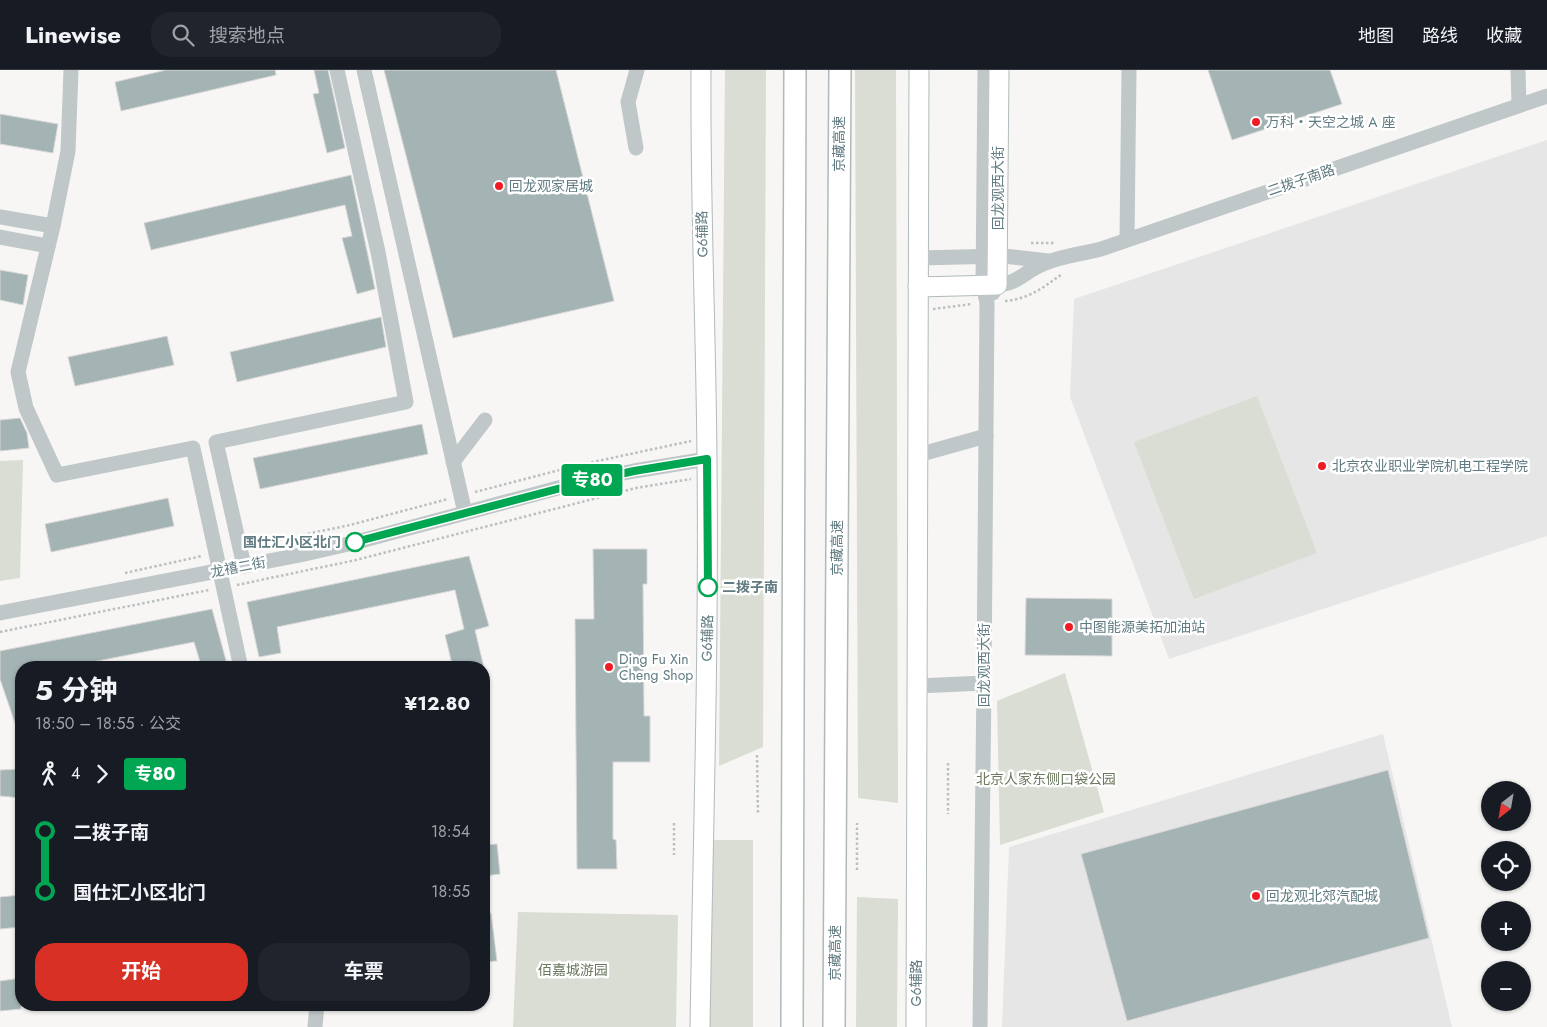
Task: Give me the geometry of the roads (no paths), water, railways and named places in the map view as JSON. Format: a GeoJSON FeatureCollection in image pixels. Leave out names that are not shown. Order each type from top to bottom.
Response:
{"type":"FeatureCollection","features":[{"type":"Feature","properties":{"kind":"highway"},"geometry":{"type":"LineString","coordinates":[[792,1027],[795,70]]}},
{"type":"Feature","properties":{"kind":"highway","name":"京藏高速"},"geometry":{"type":"LineString","coordinates":[[834,1027],[840,70]]}},
{"type":"Feature","properties":{"kind":"main road","name":"G6辅路"},"geometry":{"type":"LineString","coordinates":[[700,1027],[708,589],[700,460],[701,70]]}},
{"type":"Feature","properties":{"kind":"main road","name":"G6辅路"},"geometry":{"type":"LineString","coordinates":[[916,1027],[919,70]]}},
{"type":"Feature","properties":{"kind":"main road","name":"回龙观西大街"},"geometry":{"type":"LineString","coordinates":[[989,291],[998,70]]}},
{"type":"Feature","properties":{"kind":"main road","name":"二拨子南路"},"geometry":{"type":"LineString","coordinates":[[918,287],[989,291]]}},
{"type":"Feature","properties":{"kind":"street"},"geometry":{"type":"LineString","coordinates":[[71,70],[68,151],[53,226],[18,372],[26,408],[56,475],[193,448],[406,402],[378,252],[337,70]]}},
{"type":"Feature","properties":{"kind":"street"},"geometry":{"type":"LineString","coordinates":[[364,70],[464,513]]}},
{"type":"Feature","properties":{"kind":"street"},"geometry":{"type":"LineString","coordinates":[[636,148],[628,102],[637,70]]}},
{"type":"Feature","properties":{"kind":"street","name":"回龙观西大街"},"geometry":{"type":"LineString","coordinates":[[985,70],[990,256]]}},
{"type":"Feature","properties":{"kind":"street"},"geometry":{"type":"LineString","coordinates":[[1128,240],[1129,70]]}},
{"type":"Feature","properties":{"kind":"street"},"geometry":{"type":"LineString","coordinates":[[1518,70],[1519,105]]}},
{"type":"Feature","properties":{"kind":"street","name":"二拨子南路"},"geometry":{"type":"LineString","coordinates":[[918,258],[990,256],[1016,257],[1039,261],[1075,256],[1128,240],[1547,96]]}},
{"type":"Feature","properties":{"kind":"street"},"geometry":{"type":"LineString","coordinates":[[0,217],[53,226]]}},
{"type":"Feature","properties":{"kind":"street"},"geometry":{"type":"LineString","coordinates":[[0,237],[48,246]]}},
{"type":"Feature","properties":{"kind":"street","name":"二拨子南路"},"geometry":{"type":"LineString","coordinates":[[989,291],[1013,282],[1040,265],[1054,260]]}},
{"type":"Feature","properties":{"kind":"street","name":"回龙观西大街"},"geometry":{"type":"LineString","coordinates":[[980,1027],[989,291]]}},
{"type":"Feature","properties":{"kind":"street"},"geometry":{"type":"LineString","coordinates":[[453,462],[485,420]]}},
{"type":"Feature","properties":{"kind":"street"},"geometry":{"type":"LineString","coordinates":[[918,455],[986,436]]}},
{"type":"Feature","properties":{"kind":"street"},"geometry":{"type":"LineString","coordinates":[[216,442],[244,566]]}},
{"type":"Feature","properties":{"kind":"street"},"geometry":{"type":"LineString","coordinates":[[193,448],[239,661]]}},
{"type":"Feature","properties":{"kind":"street","name":"龙禧二街"},"geometry":{"type":"LineString","coordinates":[[0,613],[353,543],[584,482],[700,460]]}},
{"type":"Feature","properties":{"kind":"street"},"geometry":{"type":"LineString","coordinates":[[917,686],[984,683]]}},
{"type":"Feature","properties":{"kind":"street"},"geometry":{"type":"LineString","coordinates":[[315,1027],[316,1011]]}},
{"type":"Feature","properties":{"kind":"place","name":"万科・天空之城 A 座"},"geometry":{"type":"Point","coordinates":[1256,122]}},
{"type":"Feature","properties":{"kind":"place","name":"回龙观家居城"},"geometry":{"type":"Point","coordinates":[499,186]}},
{"type":"Feature","properties":{"kind":"place","name":"北京农业职业学院机电工程学院"},"geometry":{"type":"Point","coordinates":[1322,466]}},
{"type":"Feature","properties":{"kind":"place","name":"国仕汇小区北门"},"geometry":{"type":"Point","coordinates":[355,542]}},
{"type":"Feature","properties":{"kind":"place","name":"二拨子南"},"geometry":{"type":"Point","coordinates":[708,587]}},
{"type":"Feature","properties":{"kind":"place","name":"中图能源美拓加油站"},"geometry":{"type":"Point","coordinates":[1069,627]}},
{"type":"Feature","properties":{"kind":"place","name":"Ding Fu Xin Cheng Shop"},"geometry":{"type":"Point","coordinates":[609,667]}},
{"type":"Feature","properties":{"kind":"place","name":"回龙观北郊汽配城"},"geometry":{"type":"Point","coordinates":[1256,896]}},
{"type":"Feature","properties":{"kind":"park label","name":"北京人家东侧口袋公园"},"geometry":{"type":"Point","coordinates":[1046,779]}},
{"type":"Feature","properties":{"kind":"park label","name":"佰嘉城游园"},"geometry":{"type":"Point","coordinates":[573,970]}}]}
